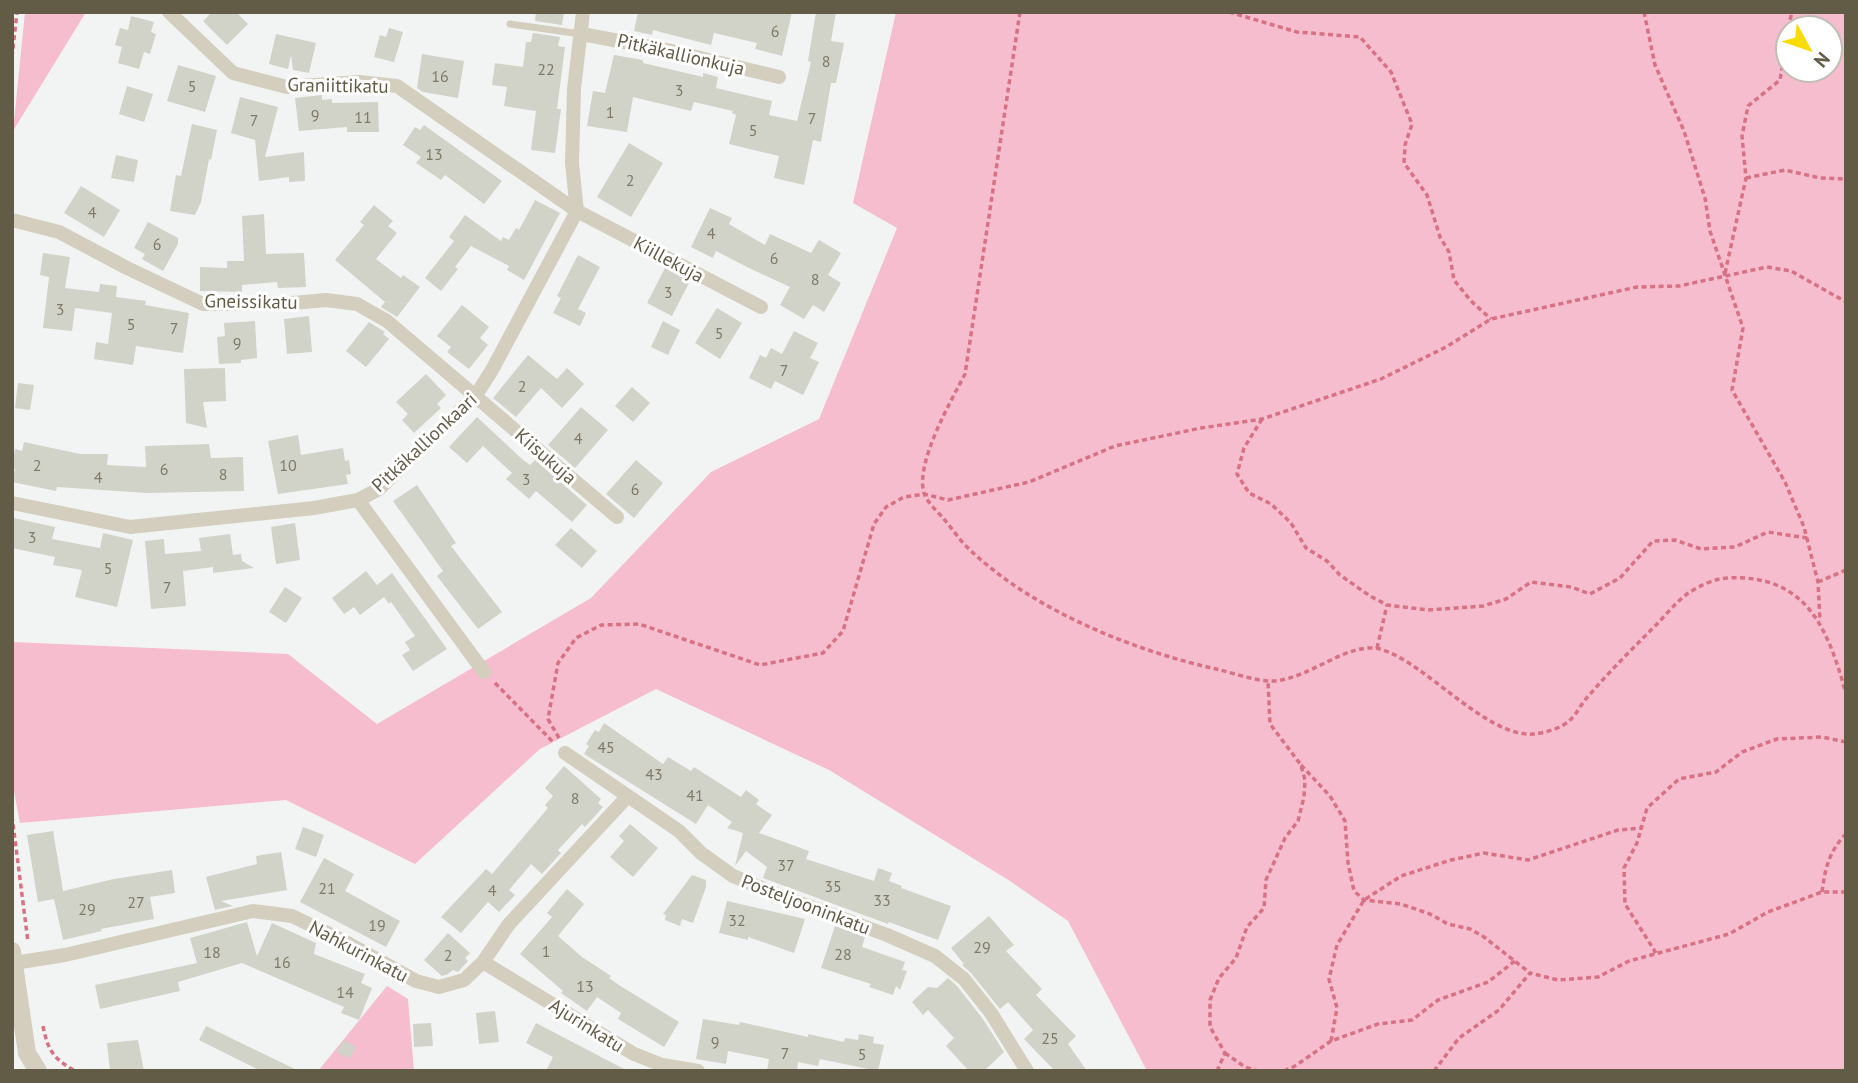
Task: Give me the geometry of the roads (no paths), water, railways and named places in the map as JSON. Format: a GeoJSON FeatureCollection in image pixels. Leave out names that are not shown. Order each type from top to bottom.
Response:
{"type":"FeatureCollection","features":[{"type":"Feature","properties":{"kind":"street","name":"Graniittikatu"},"geometry":{"type":"LineString","coordinates":[[169,12],[233,73],[287,87],[359,82],[397,86],[577,211]]}},
{"type":"Feature","properties":{"kind":"street"},"geometry":{"type":"LineString","coordinates":[[577,211],[572,163],[574,89],[583,12]]}},
{"type":"Feature","properties":{"kind":"street","name":"Pitkäkallionkuja"},"geometry":{"type":"LineString","coordinates":[[582,34],[671,51],[779,77]]}},
{"type":"Feature","properties":{"kind":"street","name":"Kiillekuja"},"geometry":{"type":"LineString","coordinates":[[577,211],[761,307]]}},
{"type":"Feature","properties":{"kind":"street","name":"Pitkäkallionkaari"},"geometry":{"type":"LineString","coordinates":[[12,502],[130,527],[314,509],[358,500],[379,489],[476,395],[577,211]]}},
{"type":"Feature","properties":{"kind":"street","name":"Gneissikatu"},"geometry":{"type":"LineString","coordinates":[[12,220],[59,232],[203,304],[282,304],[326,300],[357,304],[387,321],[476,395]]}},
{"type":"Feature","properties":{"kind":"street","name":"Kiisukuja"},"geometry":{"type":"LineString","coordinates":[[476,395],[617,517]]}},
{"type":"Feature","properties":{"kind":"street"},"geometry":{"type":"LineString","coordinates":[[358,500],[484,672]]}},
{"type":"Feature","properties":{"kind":"street","name":"Posteljooninkatu"},"geometry":{"type":"LineString","coordinates":[[565,753],[678,831],[701,853],[733,876],[935,956],[964,979],[991,1013],[1027,1071]]}},
{"type":"Feature","properties":{"kind":"street","name":"Nahkurinkatu"},"geometry":{"type":"LineString","coordinates":[[13,957],[31,962],[78,953],[253,911],[292,916],[416,981],[439,988],[464,981],[483,962],[509,924],[627,797]]}},
{"type":"Feature","properties":{"kind":"street"},"geometry":{"type":"LineString","coordinates":[[13,957],[27,1053],[37,1071]]}},
{"type":"Feature","properties":{"kind":"street","name":"Ajurinkatu"},"geometry":{"type":"LineString","coordinates":[[483,962],[634,1055],[662,1065],[698,1071]]}},
{"type":"Feature","properties":{"kind":"lane"},"geometry":{"type":"LineString","coordinates":[[510,24],[582,34]]}}]}
